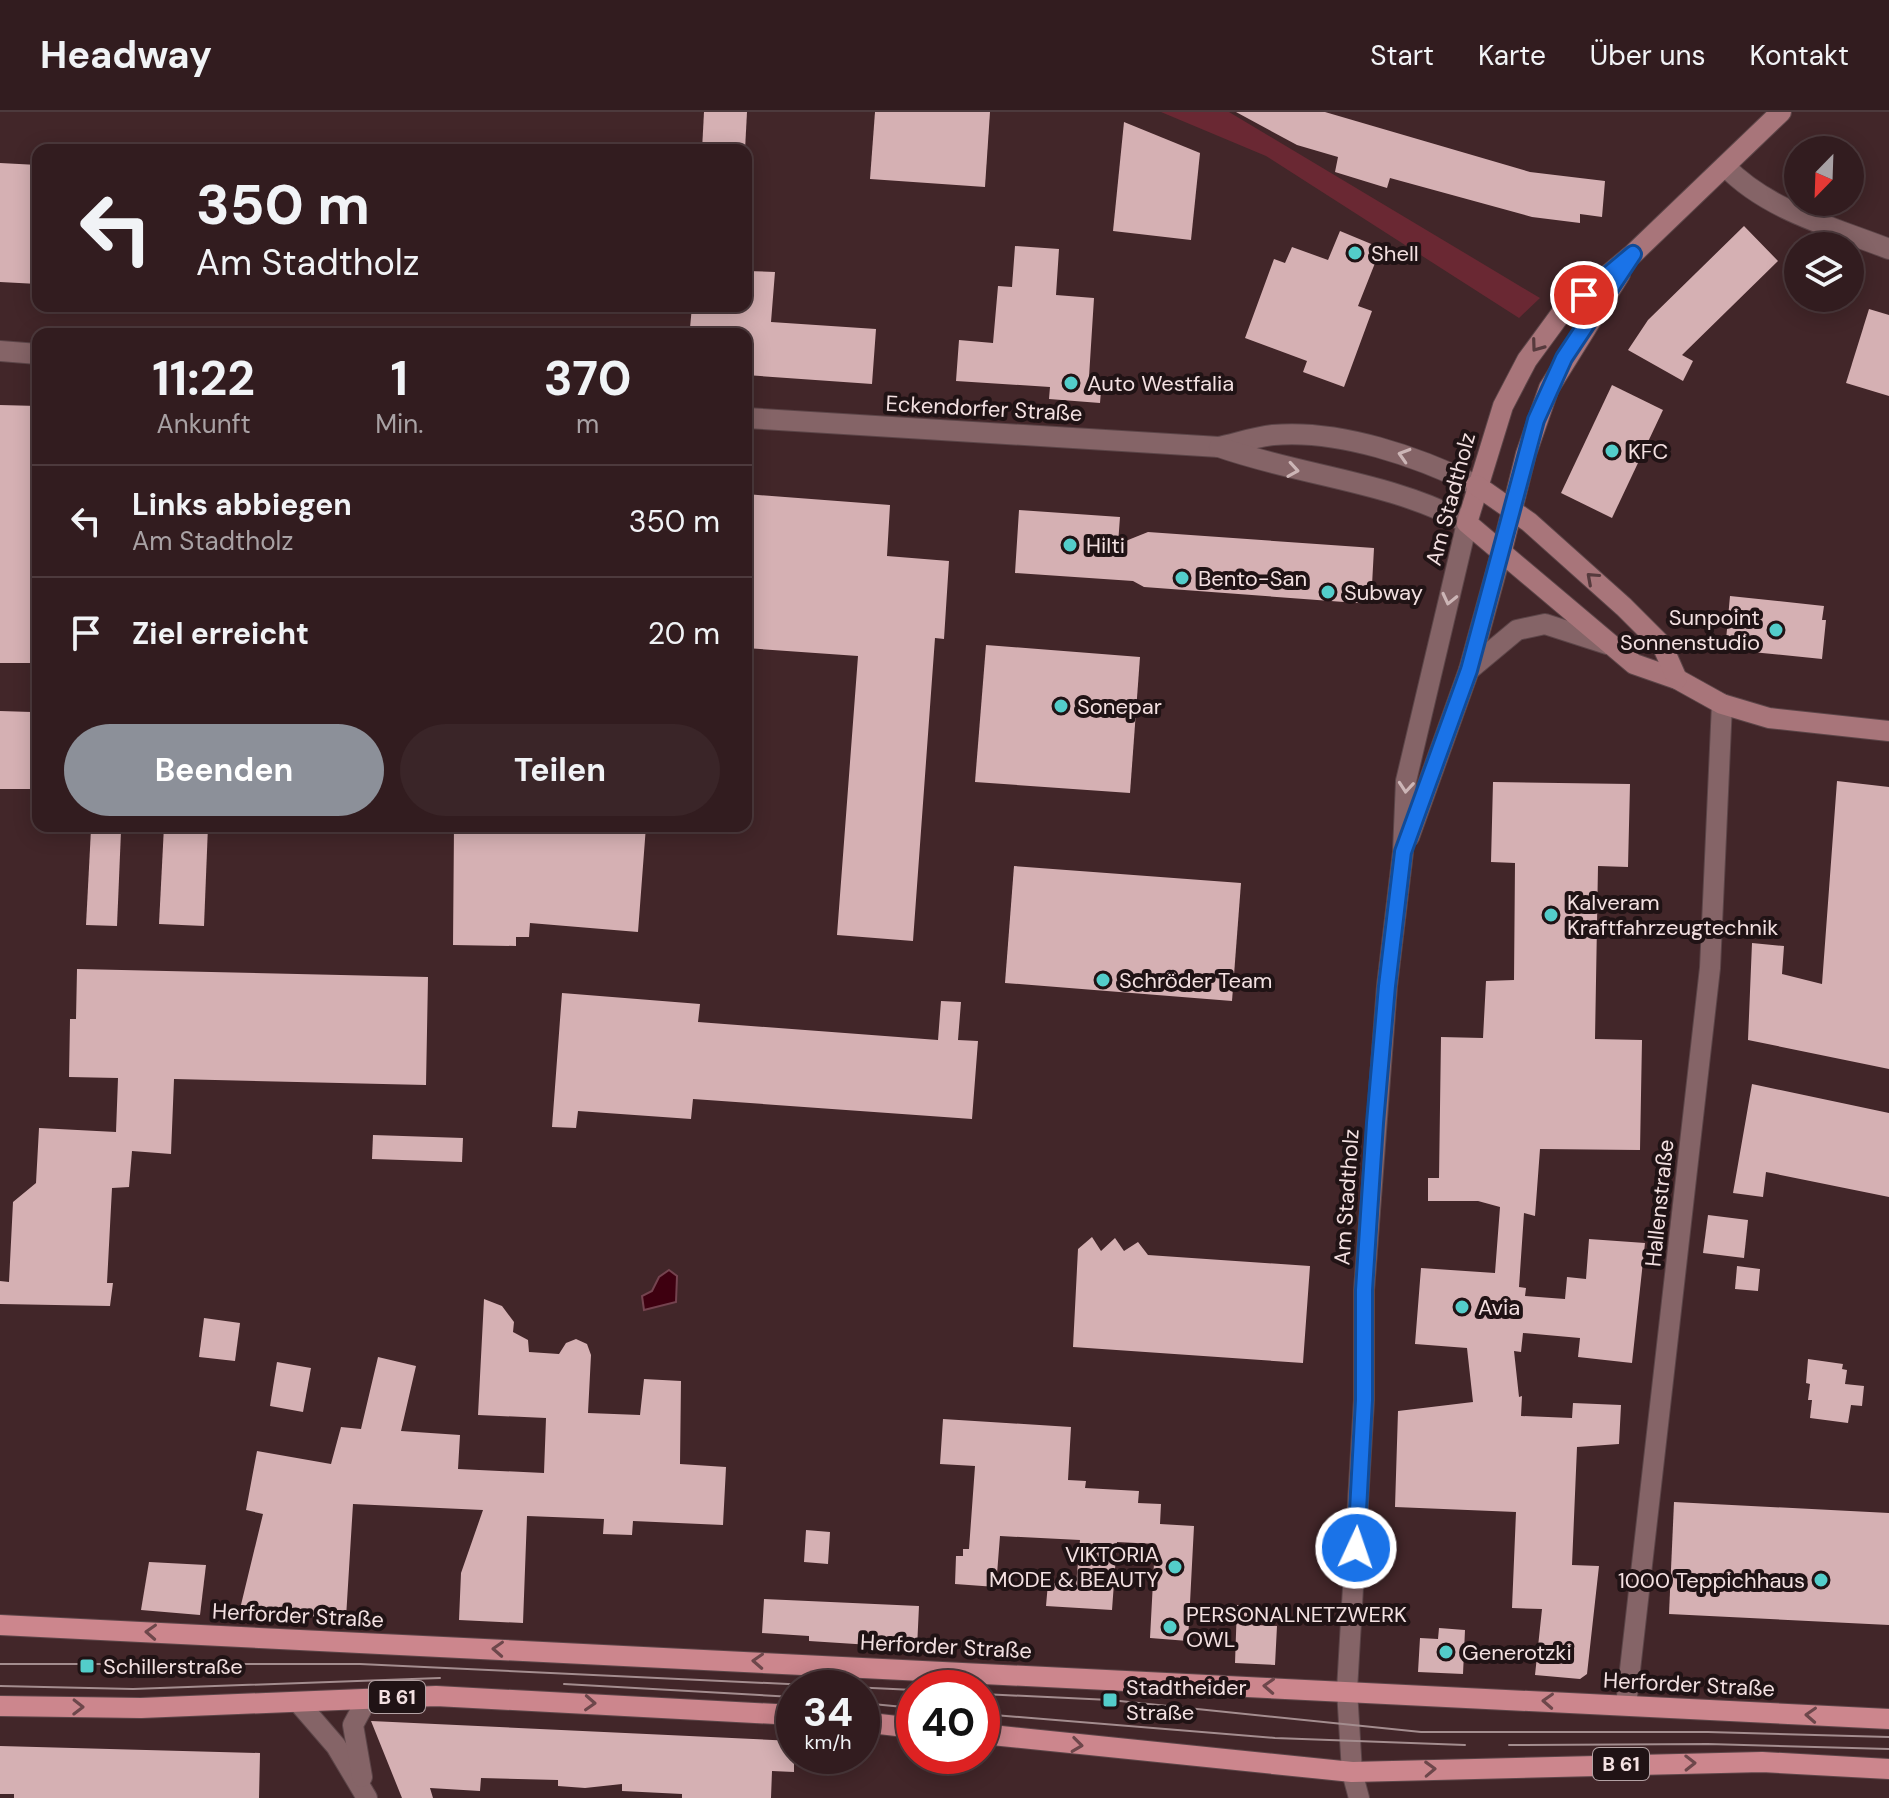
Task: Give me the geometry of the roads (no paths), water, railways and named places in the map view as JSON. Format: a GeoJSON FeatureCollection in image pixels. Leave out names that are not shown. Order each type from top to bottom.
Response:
{"type":"FeatureCollection","features":[{"type":"Feature","properties":{"kind":"main road","name":"Am Stadtholz"},"geometry":{"type":"LineString","coordinates":[[1467,523],[1476,485],[1503,406],[1527,360],[1560,315],[1633,254],[1781,112]]}},
{"type":"Feature","properties":{"kind":"main road","name":"Am Stadtholz"},"geometry":{"type":"LineString","coordinates":[[1502,550],[1549,388],[1633,254]]}},
{"type":"Feature","properties":{"kind":"main road","name":"Eckendorfer Straße"},"geometry":{"type":"LineString","coordinates":[[1476,485],[1512,509],[1563,552],[1662,645],[1677,679]]}},
{"type":"Feature","properties":{"kind":"main road","name":"Eckendorfer Straße"},"geometry":{"type":"LineString","coordinates":[[1467,523],[1634,664],[1677,679],[1722,704],[1769,718],[1889,731]]}},
{"type":"Feature","properties":{"kind":"main road","name":"Herforder Straße"},"geometry":{"type":"LineString","coordinates":[[0,1625],[1889,1719]]}},
{"type":"Feature","properties":{"kind":"main road","name":"B 61"},"geometry":{"type":"LineString","coordinates":[[0,1706],[141,1708],[436,1696],[776,1714]]}},
{"type":"Feature","properties":{"kind":"main road","name":"B 61"},"geometry":{"type":"LineString","coordinates":[[1000,1736],[1352,1772],[1762,1762],[1889,1769]]}},
{"type":"Feature","properties":{"kind":"street"},"geometry":{"type":"LineString","coordinates":[[1725,166],[1741,182],[1769,201],[1889,249]]}},
{"type":"Feature","properties":{"kind":"street"},"geometry":{"type":"LineString","coordinates":[[0,351],[32,354]]}},
{"type":"Feature","properties":{"kind":"street","name":"Eckendorfer Straße"},"geometry":{"type":"LineString","coordinates":[[752,418],[1219,447],[1275,435],[1358,444],[1405,455],[1476,485]]}},
{"type":"Feature","properties":{"kind":"street","name":"Eckendorfer Straße"},"geometry":{"type":"LineString","coordinates":[[1219,447],[1275,467],[1406,495],[1467,523]]}},
{"type":"Feature","properties":{"kind":"street","name":"Am Stadtholz"},"geometry":{"type":"LineString","coordinates":[[1352,1772],[1347,1690],[1374,1138],[1388,974],[1403,852],[1406,781],[1467,523]]}},
{"type":"Feature","properties":{"kind":"street","name":"Am Stadtholz"},"geometry":{"type":"LineString","coordinates":[[1403,852],[1469,670],[1502,550]]}},
{"type":"Feature","properties":{"kind":"street"},"geometry":{"type":"LineString","coordinates":[[1469,670],[1517,630],[1545,624],[1584,634],[1615,647]]}},
{"type":"Feature","properties":{"kind":"street","name":"Hallenstraße"},"geometry":{"type":"LineString","coordinates":[[1626,1705],[1710,968],[1722,704]]}},
{"type":"Feature","properties":{"kind":"street"},"geometry":{"type":"LineString","coordinates":[[366,1797],[353,1725],[367,1699]]}},
{"type":"Feature","properties":{"kind":"street"},"geometry":{"type":"LineString","coordinates":[[298,1702],[336,1746],[366,1797]]}},
{"type":"Feature","properties":{"kind":"street"},"geometry":{"type":"LineString","coordinates":[[1352,1772],[1359,1798]]}},
{"type":"Feature","properties":{"kind":"tram line"},"geometry":{"type":"LineString","coordinates":[[0,1664],[360,1664],[896,1689]]}},
{"type":"Feature","properties":{"kind":"tram line"},"geometry":{"type":"LineString","coordinates":[[0,1686],[133,1689],[440,1678]]}},
{"type":"Feature","properties":{"kind":"tram line"},"geometry":{"type":"LineString","coordinates":[[564,1684],[776,1696]]}},
{"type":"Feature","properties":{"kind":"tram line"},"geometry":{"type":"LineString","coordinates":[[1000,1695],[1110,1700],[1421,1732],[1708,1732],[1889,1737]]}},
{"type":"Feature","properties":{"kind":"tram line"},"geometry":{"type":"LineString","coordinates":[[880,1705],[896,1706]]}},
{"type":"Feature","properties":{"kind":"tram line"},"geometry":{"type":"LineString","coordinates":[[1000,1715],[1275,1738],[1465,1745]]}},
{"type":"Feature","properties":{"kind":"tram line"},"geometry":{"type":"LineString","coordinates":[[1509,1745],[1708,1744],[1889,1749]]}},
{"type":"Feature","properties":{"kind":"place","name":"Shell"},"geometry":{"type":"Point","coordinates":[1355,253]}},
{"type":"Feature","properties":{"kind":"place","name":"Auto Westfalia"},"geometry":{"type":"Point","coordinates":[1071,383]}},
{"type":"Feature","properties":{"kind":"place","name":"KFC"},"geometry":{"type":"Point","coordinates":[1612,451]}},
{"type":"Feature","properties":{"kind":"place","name":"Hilti"},"geometry":{"type":"Point","coordinates":[1070,545]}},
{"type":"Feature","properties":{"kind":"place","name":"Bento-San"},"geometry":{"type":"Point","coordinates":[1182,578]}},
{"type":"Feature","properties":{"kind":"place","name":"Subway"},"geometry":{"type":"Point","coordinates":[1328,592]}},
{"type":"Feature","properties":{"kind":"place","name":"Sunpoint Sonnenstudio"},"geometry":{"type":"Point","coordinates":[1776,630]}},
{"type":"Feature","properties":{"kind":"place","name":"Sonepar"},"geometry":{"type":"Point","coordinates":[1061,706]}},
{"type":"Feature","properties":{"kind":"place","name":"Kalveram Kraftfahrzeugtechnik"},"geometry":{"type":"Point","coordinates":[1551,915]}},
{"type":"Feature","properties":{"kind":"place","name":"Schröder Team"},"geometry":{"type":"Point","coordinates":[1103,980]}},
{"type":"Feature","properties":{"kind":"place","name":"Avia"},"geometry":{"type":"Point","coordinates":[1462,1307]}},
{"type":"Feature","properties":{"kind":"place","name":"VIKTORIA MODE & BEAUTY"},"geometry":{"type":"Point","coordinates":[1175,1567]}},
{"type":"Feature","properties":{"kind":"place","name":"1000 Teppichhaus"},"geometry":{"type":"Point","coordinates":[1821,1580]}},
{"type":"Feature","properties":{"kind":"place","name":"PERSONALNETZWERK OWL"},"geometry":{"type":"Point","coordinates":[1170,1627]}},
{"type":"Feature","properties":{"kind":"place","name":"Generotzki"},"geometry":{"type":"Point","coordinates":[1446,1652]}},
{"type":"Feature","properties":{"kind":"place","name":"Schillerstraße"},"geometry":{"type":"Point","coordinates":[87,1666]}},
{"type":"Feature","properties":{"kind":"place","name":"Stadtheider Straße"},"geometry":{"type":"Point","coordinates":[1110,1700]}}]}
